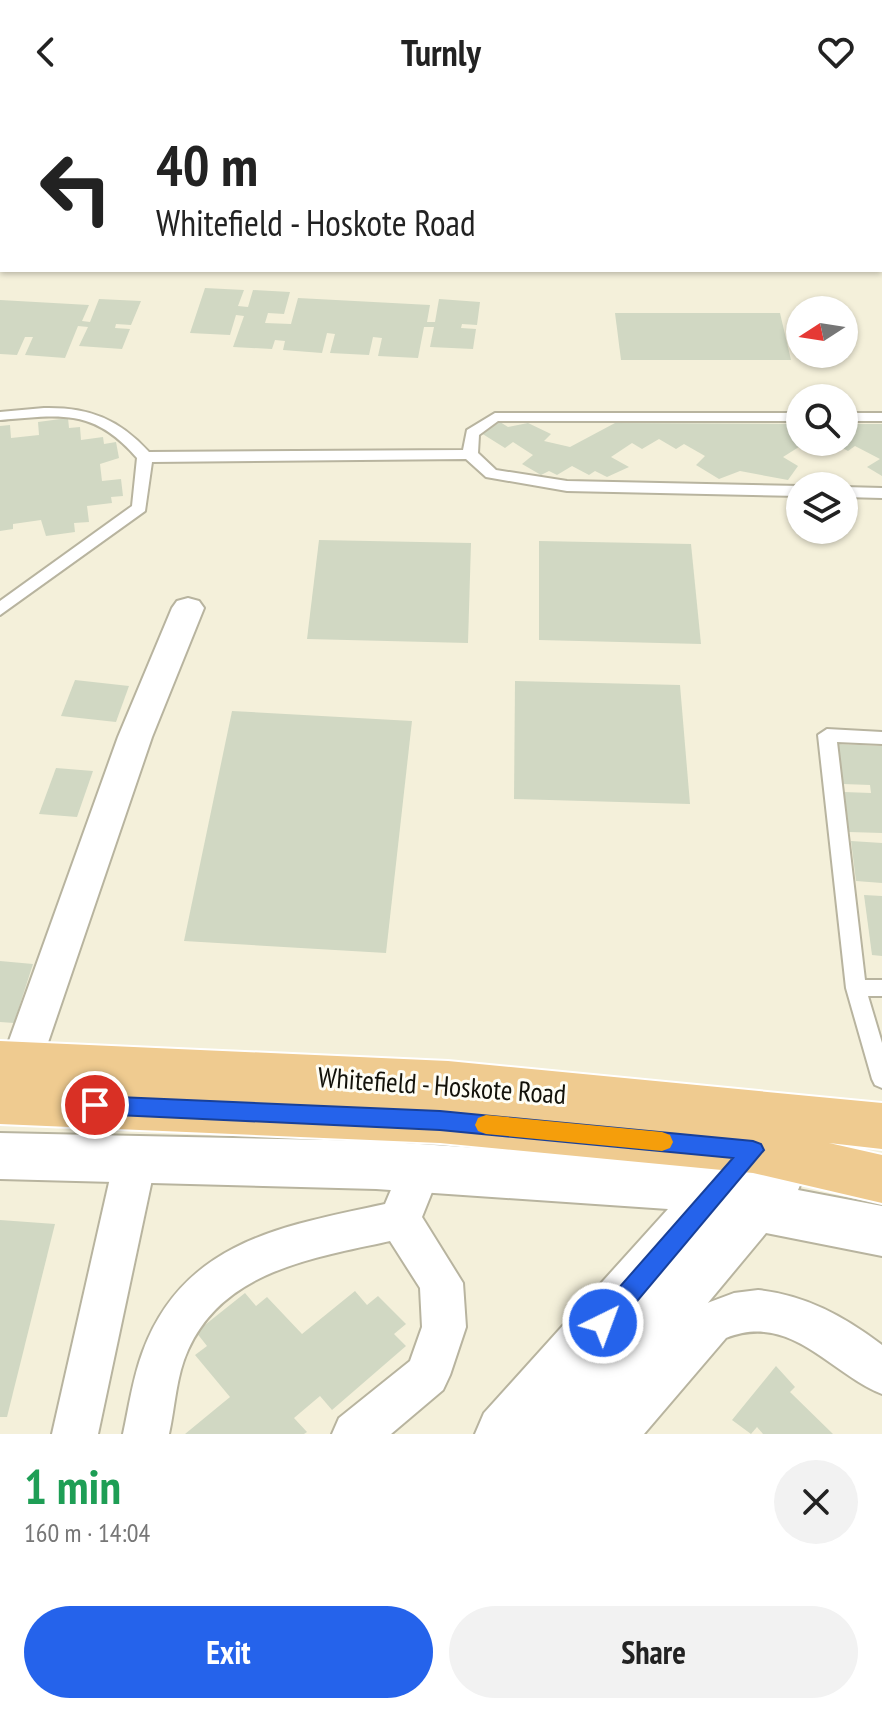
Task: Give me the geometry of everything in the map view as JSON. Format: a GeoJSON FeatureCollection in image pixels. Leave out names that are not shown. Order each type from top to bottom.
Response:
{"type":"FeatureCollection","features":[{"type":"Feature","properties":{"kind":"main road","name":"Whitefield - Hoskote Road"},"geometry":{"type":"LineString","coordinates":[[7,1076],[765,1156],[882,1179]]}},
{"type":"Feature","properties":{"kind":"main road","name":"Whitefield - Hoskote Road"},"geometry":{"type":"LineString","coordinates":[[765,1156],[882,1126]]}},
{"type":"Feature","properties":{"kind":"street"},"geometry":{"type":"LineString","coordinates":[[7,1076],[135,737],[188,608]]}},
{"type":"Feature","properties":{"kind":"street"},"geometry":{"type":"LineString","coordinates":[[0,1156],[136,1156],[421,1167],[765,1156],[882,1231]]}},
{"type":"Feature","properties":{"kind":"street"},"geometry":{"type":"LineString","coordinates":[[75,1434],[136,1156]]}},
{"type":"Feature","properties":{"kind":"street"},"geometry":{"type":"LineString","coordinates":[[505,1434],[765,1156]]}},
{"type":"Feature","properties":{"kind":"street"},"geometry":{"type":"LineString","coordinates":[[561,1434],[765,1156]]}},
{"type":"Feature","properties":{"kind":"street"},"geometry":{"type":"LineString","coordinates":[[400,1220],[421,1167]]}},
{"type":"Feature","properties":{"kind":"street"},"geometry":{"type":"LineString","coordinates":[[146,1434],[170,1338],[215,1279],[243,1261],[289,1246],[400,1220]]}},
{"type":"Feature","properties":{"kind":"street"},"geometry":{"type":"LineString","coordinates":[[355,1434],[427,1375],[444,1327],[441,1283],[400,1220]]}},
{"type":"Feature","properties":{"kind":"street"},"geometry":{"type":"LineString","coordinates":[[614,1434],[710,1323],[722,1316],[761,1310],[810,1320],[882,1372]]}},
{"type":"Feature","properties":{"kind":"lane"},"geometry":{"type":"LineString","coordinates":[[0,416],[66,411],[108,420],[145,457],[470,454],[491,474],[567,486],[786,491]]}},
{"type":"Feature","properties":{"kind":"lane"},"geometry":{"type":"LineString","coordinates":[[470,454],[472,433],[495,417],[786,417]]}},
{"type":"Feature","properties":{"kind":"lane"},"geometry":{"type":"LineString","coordinates":[[858,417],[882,417]]}},
{"type":"Feature","properties":{"kind":"lane"},"geometry":{"type":"LineString","coordinates":[[0,609],[140,508],[145,457]]}},
{"type":"Feature","properties":{"kind":"lane"},"geometry":{"type":"LineString","coordinates":[[858,492],[882,493]]}},
{"type":"Feature","properties":{"kind":"lane"},"geometry":{"type":"LineString","coordinates":[[882,738],[827,735],[856,988],[882,1079]]}},
{"type":"Feature","properties":{"kind":"lane"},"geometry":{"type":"LineString","coordinates":[[856,988],[882,988]]}},
{"type":"Feature","properties":{"kind":"building"},"geometry":{"type":"Polygon","coordinates":[[[205,288],[244,290],[238,306],[248,307],[253,290],[290,292],[284,314],[268,313],[265,323],[291,324],[298,298],[430,305],[427,322],[435,322],[439,299],[480,302],[477,325],[462,324],[461,328],[476,329],[473,349],[430,347],[434,327],[424,327],[418,358],[378,356],[382,338],[373,337],[369,355],[330,353],[335,334],[327,333],[322,353],[283,350],[285,341],[275,340],[272,349],[233,347],[244,316],[236,315],[230,335],[190,333],[205,288]]]}},
{"type":"Feature","properties":{"kind":"building"},"geometry":{"type":"Polygon","coordinates":[[[99,299],[141,301],[131,325],[116,324],[115,328],[130,329],[122,349],[79,346],[88,327],[78,326],[65,358],[25,355],[33,337],[25,337],[17,355],[0,354],[0,300],[89,305],[82,321],[90,322],[99,299]]]}},
{"type":"Feature","properties":{"kind":"building"},"geometry":{"type":"Polygon","coordinates":[[[615,313],[780,313],[786,339],[786,360],[621,360],[615,313]]]}},
{"type":"Feature","properties":{"kind":"building"},"geometry":{"type":"Polygon","coordinates":[[[68,418],[69,428],[80,427],[81,440],[103,437],[104,444],[116,442],[119,458],[100,464],[102,481],[121,479],[123,496],[111,497],[112,503],[87,506],[89,522],[74,523],[75,532],[46,536],[41,520],[13,524],[13,529],[0,531],[0,426],[10,425],[11,438],[39,435],[38,422],[68,418]]]}},
{"type":"Feature","properties":{"kind":"building"},"geometry":{"type":"Polygon","coordinates":[[[500,422],[508,427],[528,423],[551,434],[544,441],[570,447],[615,423],[786,424],[786,455],[783,457],[798,466],[794,472],[786,472],[786,480],[740,471],[719,479],[696,465],[705,456],[684,444],[676,449],[659,439],[642,449],[632,443],[611,457],[629,467],[607,477],[595,471],[589,475],[572,466],[557,475],[549,471],[541,475],[522,464],[533,455],[513,442],[505,448],[481,433],[500,422]]]}},
{"type":"Feature","properties":{"kind":"building"},"geometry":{"type":"Polygon","coordinates":[[[858,424],[882,424],[882,476],[867,467],[880,459],[858,448],[858,424]]]}},
{"type":"Feature","properties":{"kind":"building"},"geometry":{"type":"Polygon","coordinates":[[[319,540],[471,543],[468,643],[307,639],[319,540]]]}},
{"type":"Feature","properties":{"kind":"building"},"geometry":{"type":"Polygon","coordinates":[[[539,541],[691,544],[701,644],[539,640],[539,541]]]}},
{"type":"Feature","properties":{"kind":"building"},"geometry":{"type":"Polygon","coordinates":[[[75,680],[129,686],[116,722],[61,716],[75,680]]]}},
{"type":"Feature","properties":{"kind":"building"},"geometry":{"type":"Polygon","coordinates":[[[515,681],[680,685],[690,804],[514,799],[515,681]]]}},
{"type":"Feature","properties":{"kind":"building"},"geometry":{"type":"Polygon","coordinates":[[[232,711],[412,721],[386,953],[184,941],[232,711]]]}},
{"type":"Feature","properties":{"kind":"building"},"geometry":{"type":"Polygon","coordinates":[[[838,744],[882,746],[882,833],[849,832],[844,792],[871,793],[870,785],[843,784],[838,744]]]}},
{"type":"Feature","properties":{"kind":"building"},"geometry":{"type":"Polygon","coordinates":[[[56,768],[93,771],[77,817],[39,814],[56,768]]]}},
{"type":"Feature","properties":{"kind":"building"},"geometry":{"type":"Polygon","coordinates":[[[851,841],[882,843],[882,883],[856,881],[851,841]]]}},
{"type":"Feature","properties":{"kind":"building"},"geometry":{"type":"Polygon","coordinates":[[[864,895],[882,896],[882,956],[872,955],[864,895]]]}},
{"type":"Feature","properties":{"kind":"building"},"geometry":{"type":"Polygon","coordinates":[[[0,961],[33,964],[14,1023],[0,1022],[0,961]]]}},
{"type":"Feature","properties":{"kind":"building"},"geometry":{"type":"Polygon","coordinates":[[[0,1220],[55,1224],[7,1417],[0,1417],[0,1220]]]}},
{"type":"Feature","properties":{"kind":"building"},"geometry":{"type":"Polygon","coordinates":[[[355,1291],[367,1305],[378,1296],[406,1324],[394,1334],[406,1346],[332,1410],[320,1396],[294,1418],[307,1432],[185,1434],[230,1397],[195,1355],[207,1346],[196,1332],[245,1293],[256,1306],[267,1297],[302,1334],[355,1291]]]}},
{"type":"Feature","properties":{"kind":"building"},"geometry":{"type":"Polygon","coordinates":[[[776,1366],[795,1387],[790,1392],[833,1434],[763,1434],[757,1427],[751,1434],[732,1420],[776,1366]]]}},
{"type":"Feature","properties":{"kind":"slow traffic"},"geometry":{"type":"LineString","coordinates":[[486,1125],[662,1142]]}},
{"type":"Feature","properties":{"kind":"route"},"geometry":{"type":"LineString","coordinates":[[95,1105],[440,1120],[753,1150],[603,1323]]}}]}
